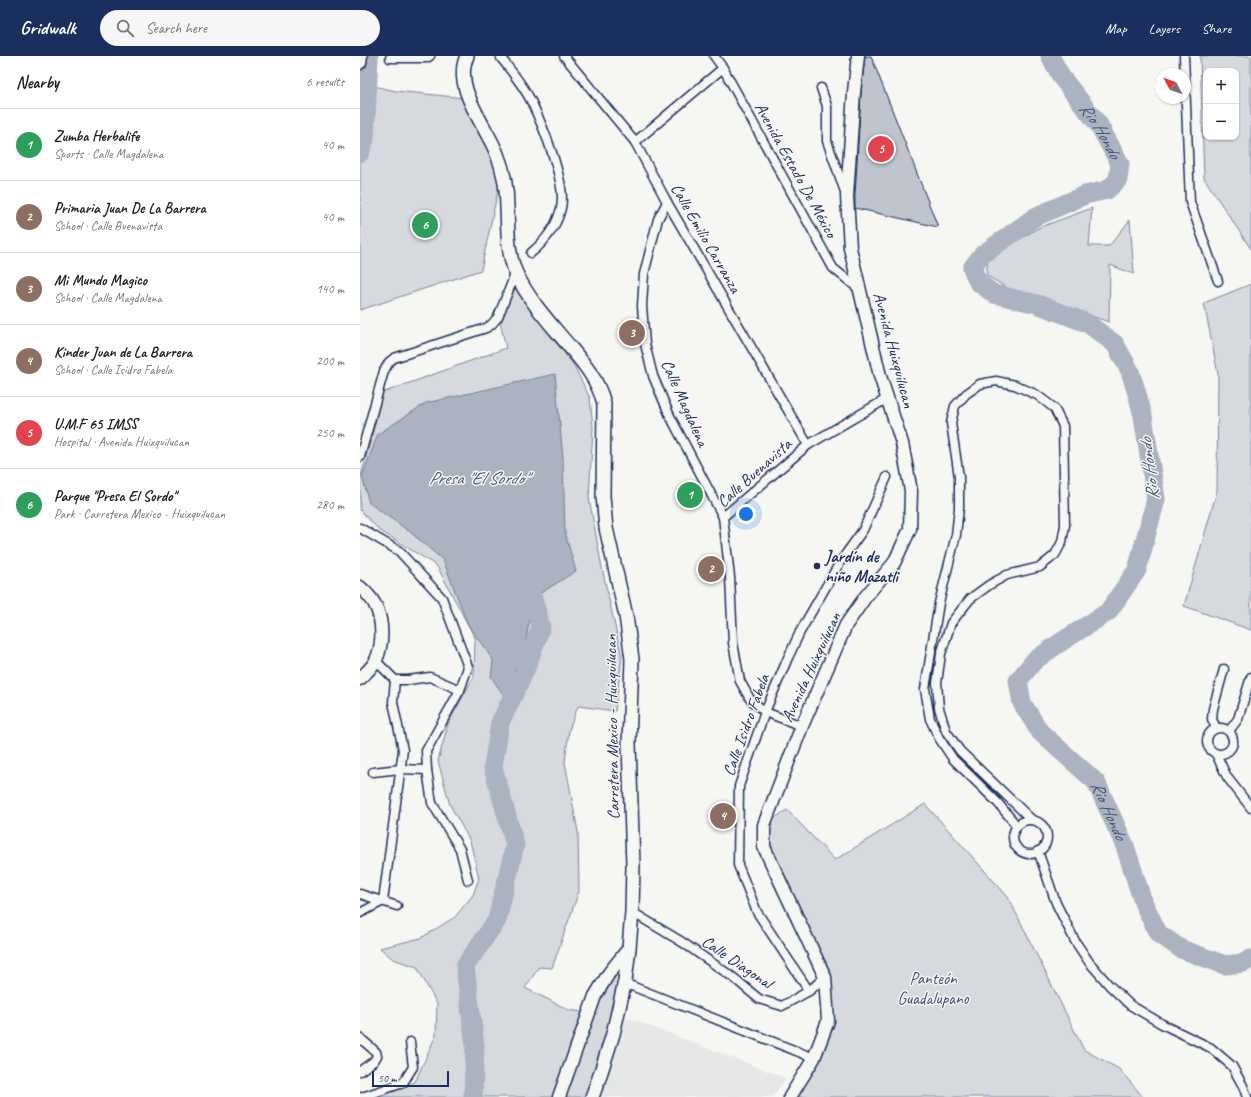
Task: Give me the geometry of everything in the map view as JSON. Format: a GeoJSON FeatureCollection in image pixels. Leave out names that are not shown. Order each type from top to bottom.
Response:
{"type":"FeatureCollection","features":[{"type":"Feature","properties":{"kind":"main road","name":"Carretera Mexico - Huixquilucan"},"geometry":{"type":"LineString","coordinates":[[467,56],[463,68],[468,97],[497,153],[502,167],[507,205],[508,242],[511,259],[516,272],[525,290],[538,308],[588,370],[601,392],[604,403],[603,496],[606,528],[626,616],[632,659],[629,744],[633,865],[632,912],[624,983],[613,1034],[592,1097]]}},
{"type":"Feature","properties":{"kind":"street"},"geometry":{"type":"LineString","coordinates":[[360,65],[362,63],[363,56]]}},
{"type":"Feature","properties":{"kind":"street"},"geometry":{"type":"LineString","coordinates":[[391,57],[427,58],[430,56]]}},
{"type":"Feature","properties":{"kind":"street","name":"Calle Emilio Carranza"},"geometry":{"type":"LineString","coordinates":[[564,56],[635,142],[667,202],[808,445]]}},
{"type":"Feature","properties":{"kind":"street","name":"Avenida Estado De México"},"geometry":{"type":"LineString","coordinates":[[714,56],[723,68],[833,268],[860,290]]}},
{"type":"Feature","properties":{"kind":"street","name":"Avenida Huixquilucan"},"geometry":{"type":"LineString","coordinates":[[790,1097],[814,1058],[828,1021],[825,977],[764,847],[764,825],[802,726],[846,625],[866,596],[894,563],[910,529],[911,491],[902,443],[880,376],[850,248],[847,196],[858,56]]}},
{"type":"Feature","properties":{"kind":"street"},"geometry":{"type":"LineString","coordinates":[[1184,56],[1190,202],[1218,281]]}},
{"type":"Feature","properties":{"kind":"street"},"geometry":{"type":"LineString","coordinates":[[502,57],[530,100],[557,167],[562,190],[561,208],[554,226],[541,244],[531,253]]}},
{"type":"Feature","properties":{"kind":"street"},"geometry":{"type":"LineString","coordinates":[[635,142],[723,68]]}},
{"type":"Feature","properties":{"kind":"street"},"geometry":{"type":"LineString","coordinates":[[821,88],[827,106],[827,141],[847,196]]}},
{"type":"Feature","properties":{"kind":"street","name":"Calle Magdalena"},"geometry":{"type":"LineString","coordinates":[[667,202],[658,219],[644,274],[642,306],[646,344],[653,376],[670,416],[723,517]]}},
{"type":"Feature","properties":{"kind":"street"},"geometry":{"type":"LineString","coordinates":[[360,456],[384,371],[390,362],[394,358],[491,326],[498,317],[516,272]]}},
{"type":"Feature","properties":{"kind":"street"},"geometry":{"type":"LineString","coordinates":[[1017,826],[997,802],[953,759],[939,738],[930,719],[925,689],[939,603],[956,535],[959,508],[959,477],[951,423],[955,406],[966,394],[980,384],[996,381],[1015,385],[1037,395],[1054,408],[1063,426],[1065,525],[1062,542],[1055,554],[1040,567],[1007,575],[989,585],[970,599],[951,623],[941,654],[937,683],[939,708],[946,730],[960,751],[1032,820]]}},
{"type":"Feature","properties":{"kind":"street","name":"Calle Buenavista"},"geometry":{"type":"LineString","coordinates":[[802,726],[765,712],[750,699],[740,681],[733,643],[730,577],[723,517],[808,445],[888,398]]}},
{"type":"Feature","properties":{"kind":"street","name":"Calle Isidro Fabela"},"geometry":{"type":"LineString","coordinates":[[809,991],[757,912],[738,865],[739,786],[765,712],[800,632],[840,562],[863,530],[887,477]]}},
{"type":"Feature","properties":{"kind":"street"},"geometry":{"type":"LineString","coordinates":[[360,528],[399,550],[442,598],[468,667],[460,690],[426,751],[432,803],[460,849],[468,880]]}},
{"type":"Feature","properties":{"kind":"street"},"geometry":{"type":"LineString","coordinates":[[360,587],[367,593],[377,608],[381,622],[380,649],[376,661],[360,679]]}},
{"type":"Feature","properties":{"kind":"street"},"geometry":{"type":"LineString","coordinates":[[376,661],[395,680],[430,677],[460,690]]}},
{"type":"Feature","properties":{"kind":"street"},"geometry":{"type":"LineString","coordinates":[[1216,728],[1212,719],[1212,709],[1224,669]]}},
{"type":"Feature","properties":{"kind":"street"},"geometry":{"type":"LineString","coordinates":[[1229,731],[1238,719],[1251,677]]}},
{"type":"Feature","properties":{"kind":"street"},"geometry":{"type":"LineString","coordinates":[[383,901],[403,750],[393,702],[395,680]]}},
{"type":"Feature","properties":{"kind":"street"},"geometry":{"type":"LineString","coordinates":[[1216,754],[1225,754],[1232,748],[1234,739],[1229,731],[1220,728],[1216,728],[1212,731],[1207,739],[1209,748],[1216,754],[1228,777],[1251,808]]}},
{"type":"Feature","properties":{"kind":"street"},"geometry":{"type":"LineString","coordinates":[[373,772],[400,769],[427,770]]}},
{"type":"Feature","properties":{"kind":"street"},"geometry":{"type":"LineString","coordinates":[[1026,820],[1032,820],[1041,824],[1047,838],[1045,844],[1038,851],[1028,854],[1018,850],[1013,841],[1013,835],[1017,826],[1026,820]]}},
{"type":"Feature","properties":{"kind":"street"},"geometry":{"type":"LineString","coordinates":[[1038,851],[1056,902],[1075,941],[1089,962],[1109,985],[1130,1005],[1162,1024],[1211,1048],[1232,1066],[1247,1097]]}},
{"type":"Feature","properties":{"kind":"street"},"geometry":{"type":"LineString","coordinates":[[360,894],[396,906]]}},
{"type":"Feature","properties":{"kind":"street"},"geometry":{"type":"LineString","coordinates":[[360,913],[383,901]]}},
{"type":"Feature","properties":{"kind":"street","name":"Calle Diagonal"},"geometry":{"type":"LineString","coordinates":[[632,912],[682,942],[734,978],[759,998],[782,1006],[809,991],[825,977]]}},
{"type":"Feature","properties":{"kind":"street"},"geometry":{"type":"LineString","coordinates":[[559,1097],[595,996],[629,948]]}},
{"type":"Feature","properties":{"kind":"street"},"geometry":{"type":"LineString","coordinates":[[624,983],[814,1058]]}},
{"type":"Feature","properties":{"kind":"street"},"geometry":{"type":"LineString","coordinates":[[360,1038],[376,1052],[377,1056],[374,1061],[360,1071]]}},
{"type":"Feature","properties":{"kind":"street"},"geometry":{"type":"LineString","coordinates":[[362,1097],[403,1083],[414,1066],[410,1042]]}},
{"type":"Feature","properties":{"kind":"shaded area"},"geometry":{"type":"Polygon","coordinates":[[[626,1017],[786,1078],[772,1097],[597,1097],[626,1017]]]}},
{"type":"Feature","properties":{"kind":"green space"},"geometry":{"type":"Polygon","coordinates":[[[1200,56],[1251,56],[1251,249],[1204,178],[1200,56]]]}},
{"type":"Feature","properties":{"kind":"green space"},"geometry":{"type":"Polygon","coordinates":[[[360,83],[396,91],[465,98],[491,150],[500,180],[481,270],[360,310],[360,83]]]}},
{"type":"Feature","properties":{"kind":"green space"},"geometry":{"type":"Polygon","coordinates":[[[1092,208],[1089,246],[1109,246],[1130,220],[1134,274],[1110,265],[1109,322],[1007,288],[986,275],[988,259],[1038,228],[1092,208]]]}},
{"type":"Feature","properties":{"kind":"green space"},"geometry":{"type":"Polygon","coordinates":[[[1251,284],[1251,630],[1184,606],[1217,491],[1218,374],[1204,303],[1251,284]]]}},
{"type":"Feature","properties":{"kind":"green space"},"geometry":{"type":"Polygon","coordinates":[[[515,287],[538,320],[573,364],[590,398],[593,427],[589,498],[602,568],[622,657],[615,711],[578,706],[569,730],[565,762],[578,832],[579,891],[552,968],[539,967],[525,988],[569,1010],[595,1014],[600,997],[621,967],[616,1000],[596,1074],[586,1097],[374,1097],[415,1082],[436,1035],[437,1004],[417,967],[393,959],[380,948],[421,938],[455,917],[473,895],[479,878],[470,841],[450,805],[438,761],[448,724],[474,676],[475,638],[437,566],[379,530],[360,510],[360,479],[382,393],[506,348],[500,322],[515,287]]]}},
{"type":"Feature","properties":{"kind":"green space","name":"Panteón Guadalupano"},"geometry":{"type":"Polygon","coordinates":[[[925,804],[1008,897],[1084,1050],[1119,1069],[1143,1097],[790,1097],[828,1021],[825,977],[764,847],[764,825],[787,810],[835,860],[925,804]]]}},
{"type":"Feature","properties":{"kind":"water","name":"Presa \"El Sordo\""},"geometry":{"type":"Polygon","coordinates":[[[555,374],[563,458],[565,533],[576,571],[533,598],[524,653],[515,670],[505,697],[491,677],[493,660],[468,625],[443,560],[410,532],[369,503],[362,476],[378,434],[426,403],[555,374]]]}},
{"type":"Feature","properties":{"kind":"building"},"geometry":{"type":"Polygon","coordinates":[[[865,56],[871,56],[938,227],[855,208],[861,93],[865,56]]]}},
{"type":"Feature","properties":{"kind":"waterway"},"geometry":{"type":"LineString","coordinates":[[360,153],[365,139],[369,56]]}},
{"type":"Feature","properties":{"kind":"waterway","name":"Rio Hondo"},"geometry":{"type":"LineString","coordinates":[[1050,56],[1062,78],[1099,125],[1120,164],[1118,180],[1107,190],[1085,195],[1035,217],[982,255],[972,268],[978,282],[994,294],[1037,304],[1087,323],[1115,344],[1130,371],[1138,397],[1143,416],[1156,499],[1137,570],[1108,612],[1034,661],[1018,681],[1022,703],[1040,732],[1096,782],[1125,846],[1143,902],[1158,933],[1181,949],[1225,965],[1243,963],[1251,959]]}},
{"type":"Feature","properties":{"kind":"waterway"},"geometry":{"type":"LineString","coordinates":[[473,1097],[475,1046],[465,966],[497,920],[515,845],[493,767],[500,723],[524,673],[541,627],[533,598]]}},
{"type":"Feature","properties":{"kind":"place","name":"U.M.F 65 IMSS"},"geometry":{"type":"Point","coordinates":[881,149]}},
{"type":"Feature","properties":{"kind":"place","name":"Parque \"Presa El Sordo\""},"geometry":{"type":"Point","coordinates":[425,225]}},
{"type":"Feature","properties":{"kind":"place","name":"Mi Mundo Magico"},"geometry":{"type":"Point","coordinates":[632,333]}},
{"type":"Feature","properties":{"kind":"place","name":"Zumba Herbalife"},"geometry":{"type":"Point","coordinates":[690,495]}},
{"type":"Feature","properties":{"kind":"place","name":"Jardín de niño Mazatli"},"geometry":{"type":"Point","coordinates":[817,566]}},
{"type":"Feature","properties":{"kind":"place","name":"Primaria Juan De La Barrera"},"geometry":{"type":"Point","coordinates":[711,569]}},
{"type":"Feature","properties":{"kind":"place","name":"Kinder Juan de La Barrera"},"geometry":{"type":"Point","coordinates":[723,816]}}]}
